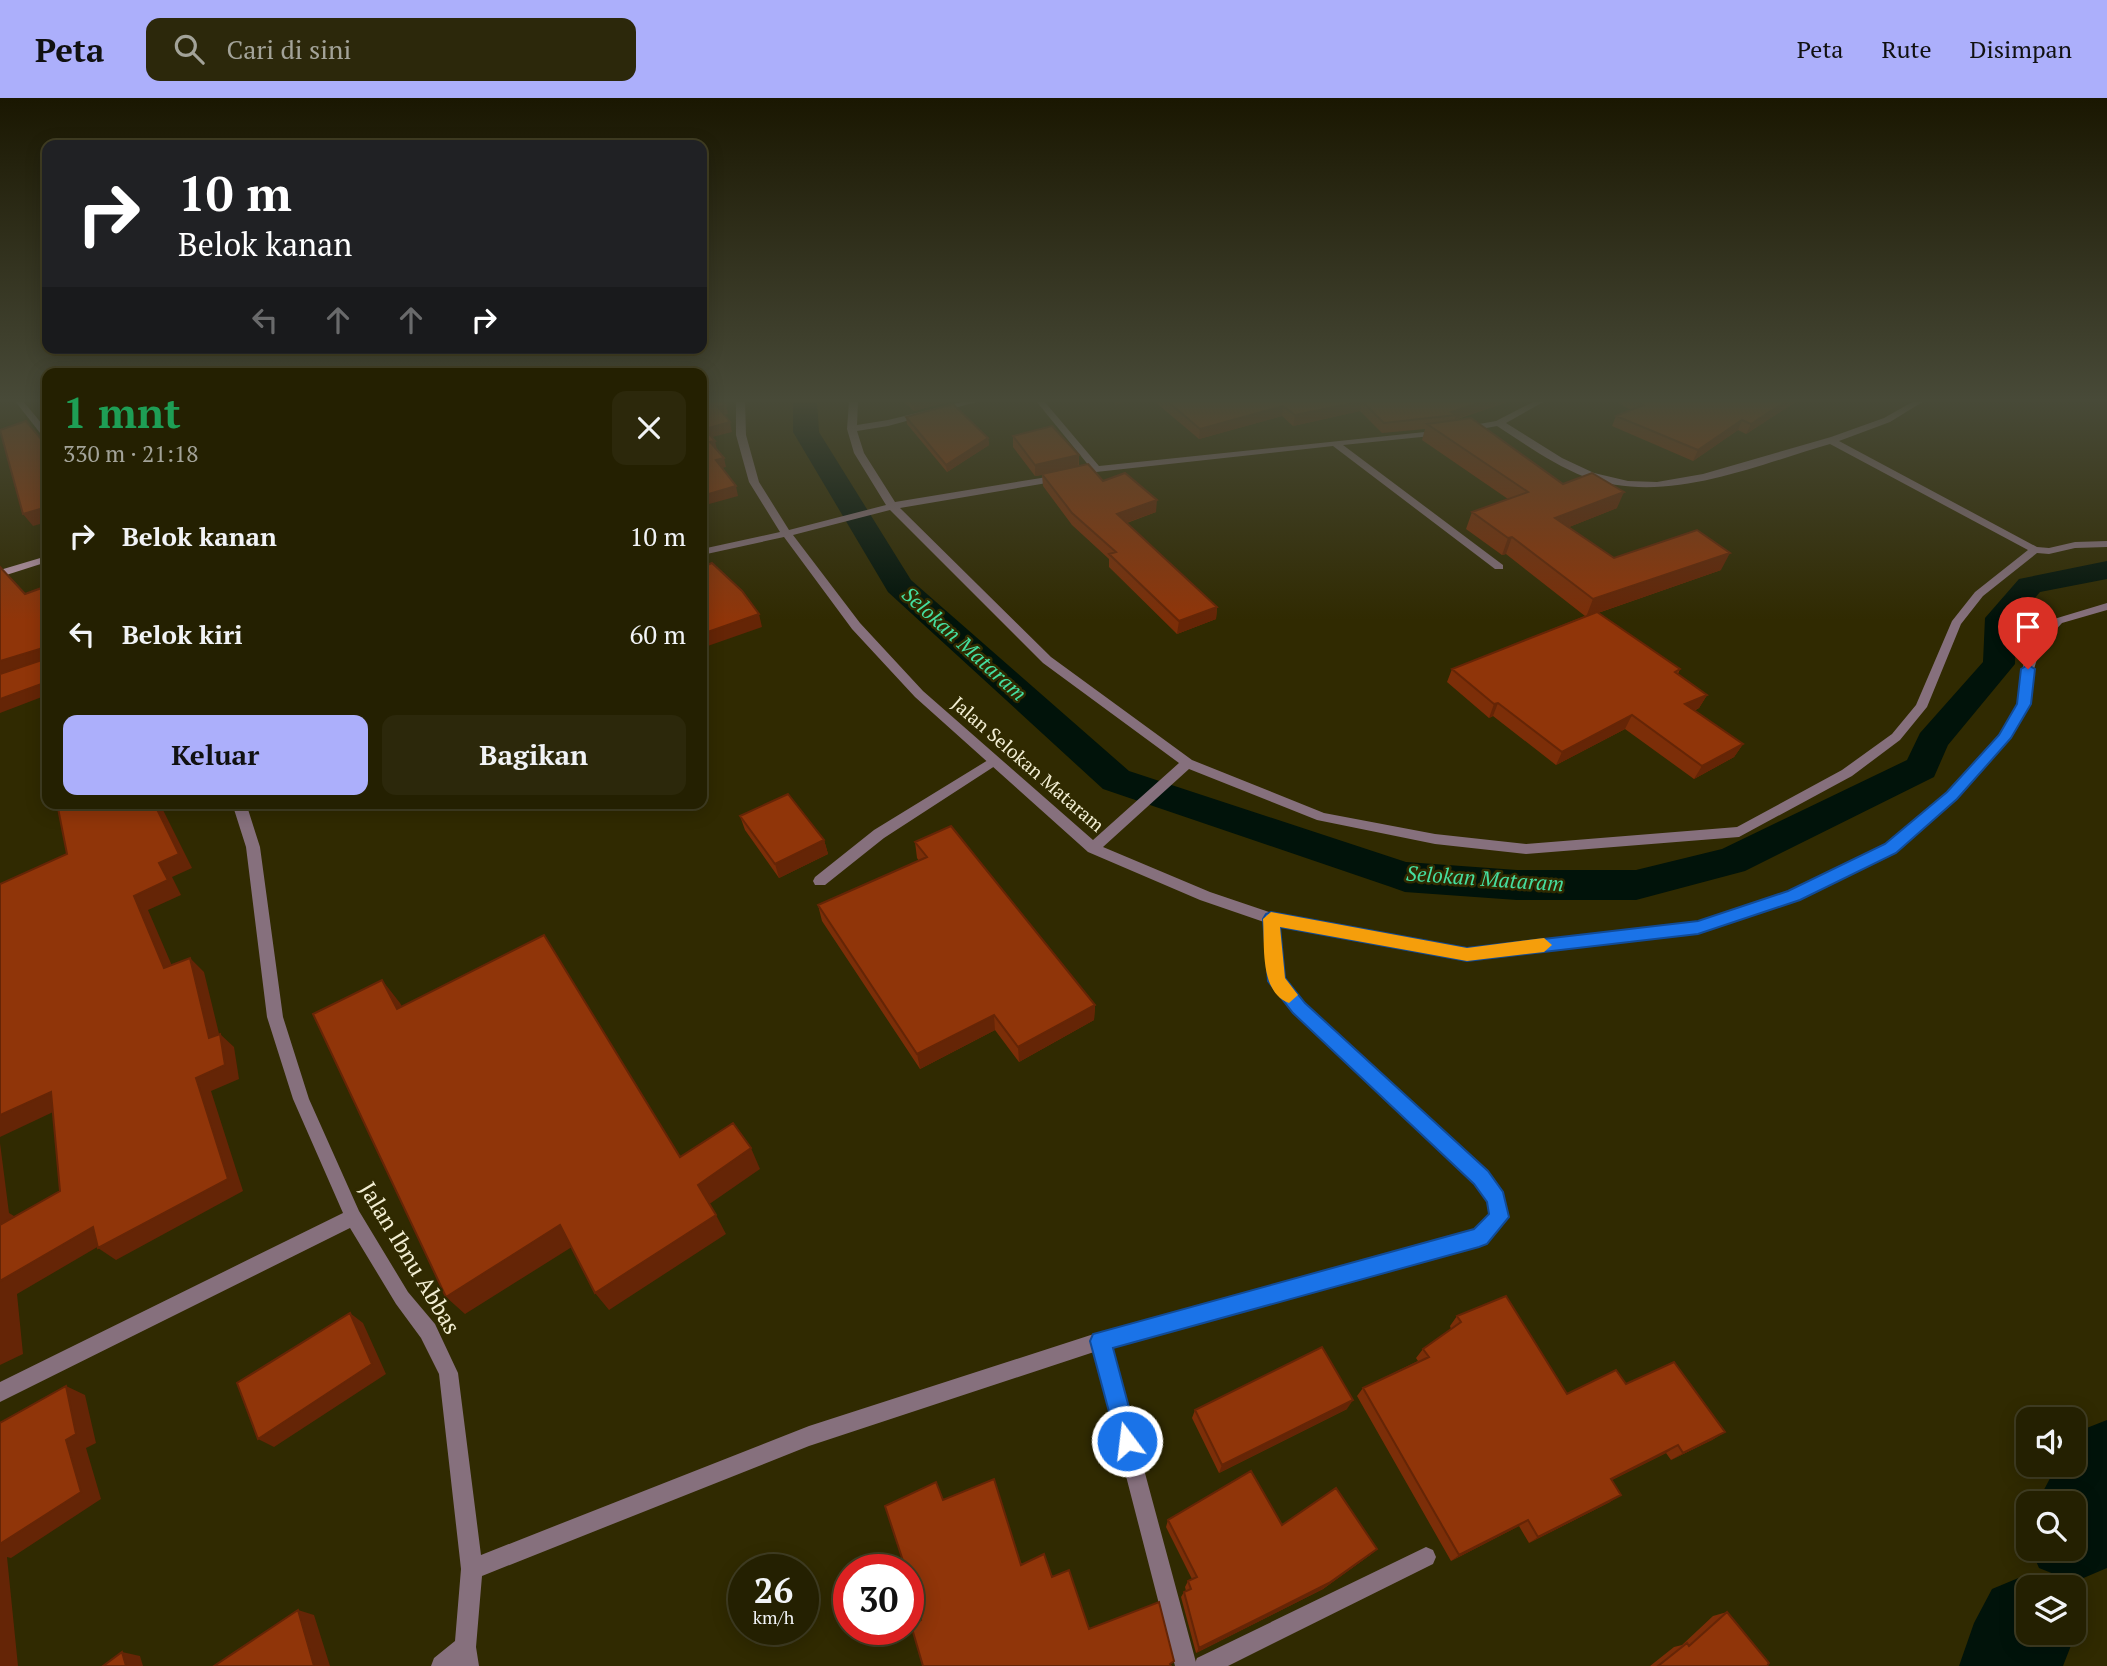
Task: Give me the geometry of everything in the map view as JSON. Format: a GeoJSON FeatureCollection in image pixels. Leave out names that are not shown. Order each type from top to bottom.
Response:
{"type":"FeatureCollection","features":[{"type":"Feature","properties":{"kind":"main road"},"geometry":{"type":"LineString","coordinates":[[0,574],[42,561]]}},
{"type":"Feature","properties":{"kind":"street","name":"Jalan Selokan Mataram"},"geometry":{"type":"LineString","coordinates":[[752,474],[786,533],[856,626],[919,694],[1093,848],[1205,896],[1271,919],[1467,954],[1698,927],[1794,895],[1891,848],[1952,796],[2004,738],[2024,704],[2028,669],[2036,645],[2057,621],[2107,606]]}},
{"type":"Feature","properties":{"kind":"street"},"geometry":{"type":"LineString","coordinates":[[872,474],[892,506],[1047,660],[1186,763],[1322,817],[1435,839],[1525,849],[1739,832],[1847,774],[1896,737],[1921,707],[1956,623],[1979,594],[2035,550]]}},
{"type":"Feature","properties":{"kind":"street"},"geometry":{"type":"LineString","coordinates":[[707,551],[808,529],[892,506],[1072,474]]}},
{"type":"Feature","properties":{"kind":"street"},"geometry":{"type":"LineString","coordinates":[[1375,474],[1499,567]]}},
{"type":"Feature","properties":{"kind":"street"},"geometry":{"type":"LineString","coordinates":[[1588,474],[1622,483],[1660,485],[1713,474]]}},
{"type":"Feature","properties":{"kind":"street"},"geometry":{"type":"LineString","coordinates":[[1894,474],[2035,550],[2049,551],[2075,545],[2107,544]]}},
{"type":"Feature","properties":{"kind":"street"},"geometry":{"type":"LineString","coordinates":[[820,881],[878,834],[993,761]]}},
{"type":"Feature","properties":{"kind":"street"},"geometry":{"type":"LineString","coordinates":[[1093,848],[1186,763]]}},
{"type":"Feature","properties":{"kind":"street","name":"Jalan Ibnu Abbas"},"geometry":{"type":"LineString","coordinates":[[241,809],[253,847],[275,1017],[301,1099],[353,1217],[402,1298],[428,1331],[448,1373],[472,1569],[466,1656]]}},
{"type":"Feature","properties":{"kind":"street"},"geometry":{"type":"LineString","coordinates":[[472,1569],[809,1436],[1100,1341],[1479,1237],[1499,1217],[1496,1199],[1481,1177],[1299,1008],[1276,981],[1271,919]]}},
{"type":"Feature","properties":{"kind":"street"},"geometry":{"type":"LineString","coordinates":[[0,1392],[353,1217]]}},
{"type":"Feature","properties":{"kind":"street"},"geometry":{"type":"LineString","coordinates":[[1100,1341],[1186,1666]]}},
{"type":"Feature","properties":{"kind":"street"},"geometry":{"type":"LineString","coordinates":[[1205,1666],[1426,1557]]}},
{"type":"Feature","properties":{"kind":"street"},"geometry":{"type":"LineString","coordinates":[[442,1666],[466,1656]]}},
{"type":"Feature","properties":{"kind":"building"},"geometry":{"type":"Polygon","coordinates":[[[12,474],[42,474],[42,508],[23,514],[12,474]]]}},
{"type":"Feature","properties":{"kind":"building"},"geometry":{"type":"Polygon","coordinates":[[[707,474],[727,474],[736,486],[707,495],[707,474]]]}},
{"type":"Feature","properties":{"kind":"building"},"geometry":{"type":"Polygon","coordinates":[[[1042,474],[1097,474],[1103,481],[1126,474],[1157,500],[1117,514],[1217,607],[1179,621],[1109,554],[1116,552],[1072,513],[1042,474]]]}},
{"type":"Feature","properties":{"kind":"building"},"geometry":{"type":"Polygon","coordinates":[[[1502,474],[1549,474],[1563,484],[1594,474],[1624,492],[1555,518],[1614,558],[1697,530],[1730,553],[1593,599],[1512,537],[1508,538],[1472,512],[1528,492],[1502,474]]]}},
{"type":"Feature","properties":{"kind":"building"},"geometry":{"type":"Polygon","coordinates":[[[712,563],[742,591],[759,614],[707,632],[707,565],[712,563]]]}},
{"type":"Feature","properties":{"kind":"building"},"geometry":{"type":"Polygon","coordinates":[[[0,567],[25,594],[42,588],[42,684],[0,699],[0,674],[39,661],[40,649],[0,661],[0,567]]]}},
{"type":"Feature","properties":{"kind":"building"},"geometry":{"type":"Polygon","coordinates":[[[1597,612],[1680,669],[1675,672],[1707,695],[1685,704],[1743,744],[1702,766],[1632,715],[1562,752],[1498,703],[1494,704],[1452,669],[1597,612]]]}},
{"type":"Feature","properties":{"kind":"building"},"geometry":{"type":"Polygon","coordinates":[[[788,794],[824,840],[775,864],[740,816],[788,794]]]}},
{"type":"Feature","properties":{"kind":"building"},"geometry":{"type":"Polygon","coordinates":[[[58,809],[157,809],[179,854],[159,863],[168,880],[134,896],[164,968],[190,958],[209,1038],[220,1034],[225,1065],[196,1078],[228,1179],[98,1248],[93,1227],[0,1281],[0,1225],[60,1191],[51,1092],[0,1115],[0,884],[67,854],[58,809]]]}},
{"type":"Feature","properties":{"kind":"building"},"geometry":{"type":"Polygon","coordinates":[[[951,826],[1095,1005],[1018,1047],[994,1015],[917,1054],[818,905],[927,857],[915,842],[951,826]]]}},
{"type":"Feature","properties":{"kind":"building"},"geometry":{"type":"Polygon","coordinates":[[[544,935],[680,1157],[733,1123],[751,1148],[698,1185],[716,1215],[595,1293],[560,1225],[446,1297],[313,1014],[382,980],[397,1009],[544,935]]]}},
{"type":"Feature","properties":{"kind":"building"},"geometry":{"type":"Polygon","coordinates":[[[1506,1296],[1567,1394],[1616,1370],[1626,1384],[1674,1362],[1725,1432],[1683,1453],[1678,1445],[1611,1479],[1621,1495],[1538,1537],[1528,1520],[1459,1555],[1363,1388],[1429,1357],[1423,1349],[1461,1322],[1457,1316],[1506,1296]]]}},
{"type":"Feature","properties":{"kind":"building"},"geometry":{"type":"Polygon","coordinates":[[[350,1313],[372,1364],[258,1439],[237,1383],[350,1313]]]}},
{"type":"Feature","properties":{"kind":"building"},"geometry":{"type":"Polygon","coordinates":[[[1322,1347],[1353,1400],[1222,1465],[1195,1410],[1322,1347]]]}},
{"type":"Feature","properties":{"kind":"building"},"geometry":{"type":"Polygon","coordinates":[[[66,1386],[76,1434],[66,1440],[81,1492],[0,1544],[0,1423],[66,1386]]]}},
{"type":"Feature","properties":{"kind":"building"},"geometry":{"type":"Polygon","coordinates":[[[1251,1471],[1282,1525],[1336,1488],[1377,1549],[1329,1583],[1199,1648],[1184,1592],[1191,1589],[1188,1581],[1197,1577],[1168,1520],[1251,1471]]]}},
{"type":"Feature","properties":{"kind":"building"},"geometry":{"type":"Polygon","coordinates":[[[994,1479],[1021,1565],[1044,1554],[1052,1577],[1069,1570],[1089,1629],[1159,1602],[1174,1661],[1171,1666],[923,1666],[917,1645],[924,1645],[924,1554],[901,1554],[885,1506],[936,1482],[943,1500],[994,1479]]]}},
{"type":"Feature","properties":{"kind":"building"},"geometry":{"type":"Polygon","coordinates":[[[298,1610],[314,1666],[214,1666],[298,1610]]]}},
{"type":"Feature","properties":{"kind":"building"},"geometry":{"type":"Polygon","coordinates":[[[1727,1612],[1769,1663],[1767,1666],[1658,1666],[1687,1643],[1689,1646],[1727,1612]]]}},
{"type":"Feature","properties":{"kind":"building"},"geometry":{"type":"Polygon","coordinates":[[[122,1652],[126,1666],[103,1666],[122,1652]]]}},
{"type":"Feature","properties":{"kind":"waterway","name":"Selokan Mataram"},"geometry":{"type":"LineString","coordinates":[[831,474],[899,586],[1116,780],[1405,877],[1517,885],[1636,885],[1732,861],[1922,768],[1932,741],[1999,664],[2001,618],[2030,585],[2107,570]]}},
{"type":"Feature","properties":{"kind":"waterway"},"geometry":{"type":"LineString","coordinates":[[2086,1509],[2107,1467]]}},
{"type":"Feature","properties":{"kind":"waterway"},"geometry":{"type":"LineString","coordinates":[[2011,1666],[2018,1645]]}},
{"type":"Feature","properties":{"kind":"slow traffic"},"geometry":{"type":"LineString","coordinates":[[1289,995],[1276,981],[1271,919],[1467,954],[1544,945]]}},
{"type":"Feature","properties":{"kind":"route"},"geometry":{"type":"LineString","coordinates":[[1127,1441],[1100,1341],[1479,1237],[1499,1217],[1496,1199],[1481,1177],[1299,1008],[1276,981],[1271,919],[1467,954],[1698,927],[1794,895],[1891,848],[1952,796],[2004,738],[2024,704],[2028,669]]}}]}
